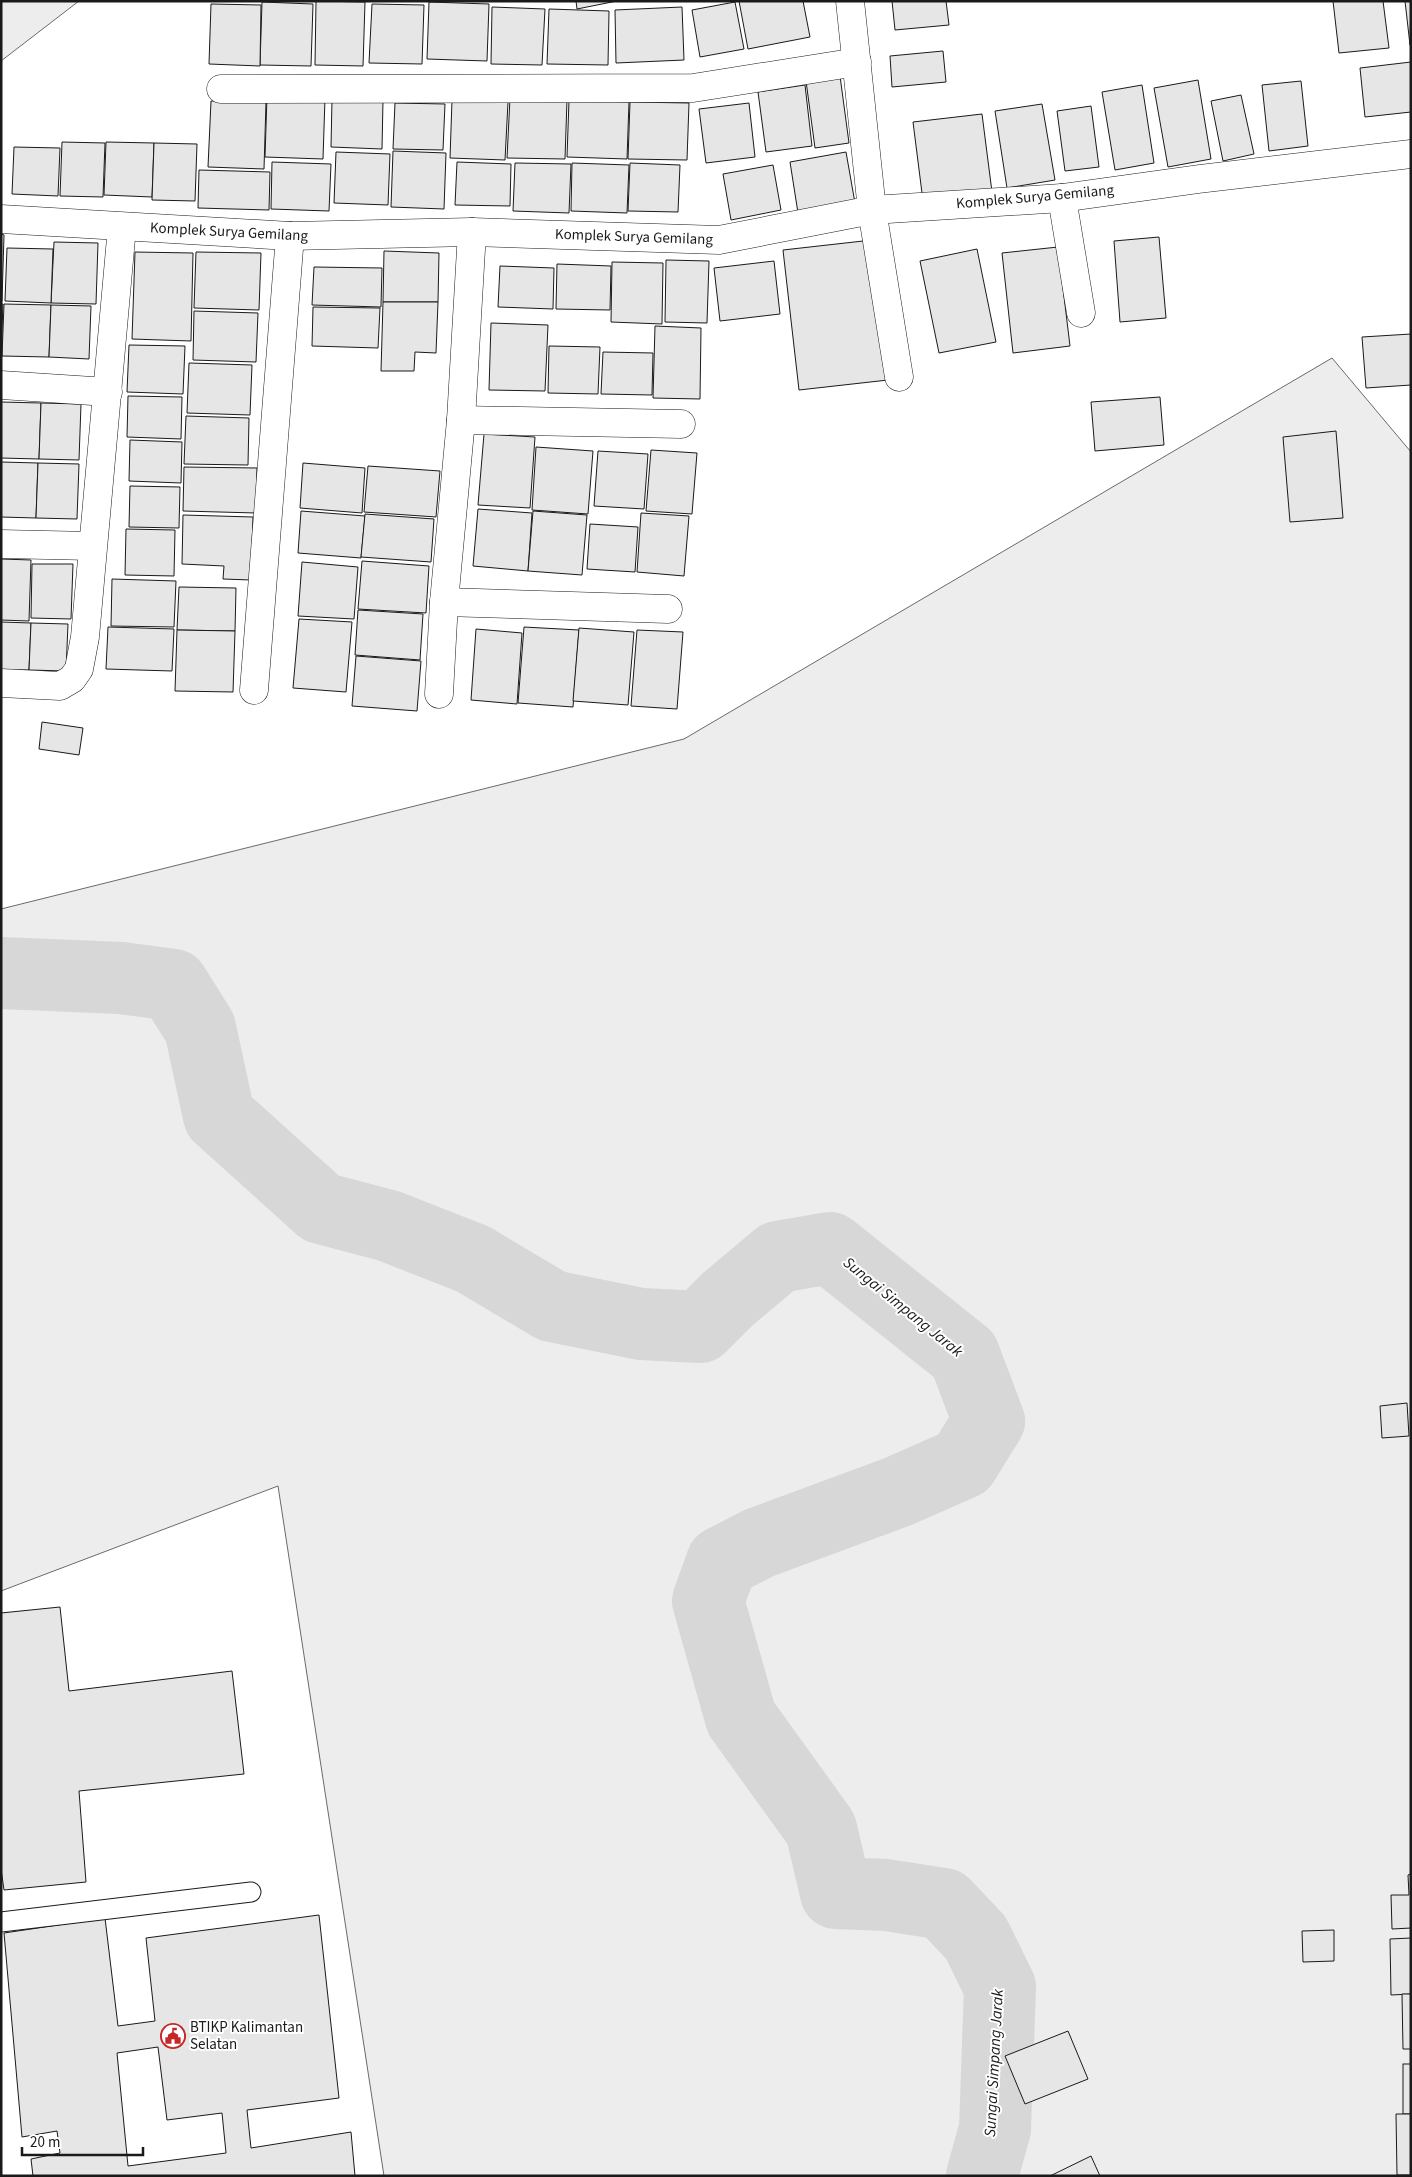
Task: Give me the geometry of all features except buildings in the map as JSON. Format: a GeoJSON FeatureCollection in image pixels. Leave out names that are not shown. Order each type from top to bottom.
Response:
{"type":"FeatureCollection","features":[{"type":"Feature","properties":{"kind":"street"},"geometry":{"type":"LineString","coordinates":[[850,1],[872,210],[899,377]]}},
{"type":"Feature","properties":{"kind":"street"},"geometry":{"type":"LineString","coordinates":[[221,89],[693,88],[857,62]]}},
{"type":"Feature","properties":{"kind":"street","name":"Komplek Surya Gemilang"},"geometry":{"type":"LineString","coordinates":[[1,220],[290,236],[472,232],[719,240],[872,210],[1062,198],[1198,179],[1411,154]]}},
{"type":"Feature","properties":{"kind":"street"},"geometry":{"type":"LineString","coordinates":[[1062,198],[1081,313]]}},
{"type":"Feature","properties":{"kind":"street"},"geometry":{"type":"LineString","coordinates":[[1,683],[60,686],[72,679],[79,669],[85,637],[122,227]]}},
{"type":"Feature","properties":{"kind":"street"},"geometry":{"type":"LineString","coordinates":[[439,694],[444,602],[460,420],[472,232]]}},
{"type":"Feature","properties":{"kind":"street"},"geometry":{"type":"LineString","coordinates":[[254,690],[290,236]]}},
{"type":"Feature","properties":{"kind":"street"},"geometry":{"type":"LineString","coordinates":[[1,385],[108,392]]}},
{"type":"Feature","properties":{"kind":"street"},"geometry":{"type":"LineString","coordinates":[[460,420],[681,424]]}},
{"type":"Feature","properties":{"kind":"street"},"geometry":{"type":"LineString","coordinates":[[1,544],[92,546]]}},
{"type":"Feature","properties":{"kind":"street"},"geometry":{"type":"LineString","coordinates":[[444,602],[668,609]]}},
{"type":"Feature","properties":{"kind":"lane"},"geometry":{"type":"LineString","coordinates":[[1,1922],[251,1892]]}},
{"type":"Feature","properties":{"kind":"shaded area"},"geometry":{"type":"Polygon","coordinates":[[[1,1],[79,1],[1,61],[1,1]]]}},
{"type":"Feature","properties":{"kind":"shaded area"},"geometry":{"type":"Polygon","coordinates":[[[1332,358],[1411,452],[1411,2176],[384,2176],[278,1486],[1,1591],[1,909],[684,739],[1332,358]]]}},
{"type":"Feature","properties":{"kind":"waterway","name":"Sungai Simpang Jarak"},"geometry":{"type":"LineString","coordinates":[[1,973],[121,978],[173,985],[200,1028],[219,1116],[321,1208],[389,1226],[473,1259],[552,1306],[641,1324],[700,1327],[728,1299],[778,1257],[830,1248],[964,1355],[989,1421],[963,1463],[897,1492],[759,1543],[722,1562],[708,1601],[741,1718],[821,1829],[836,1893],[886,1895],[944,1904],[976,1938],[1000,1987],[995,2129],[982,2176]]}},
{"type":"Feature","properties":{"kind":"place","name":"BTIKP Kalimantan Selatan"},"geometry":{"type":"Point","coordinates":[173,2036]}}]}
